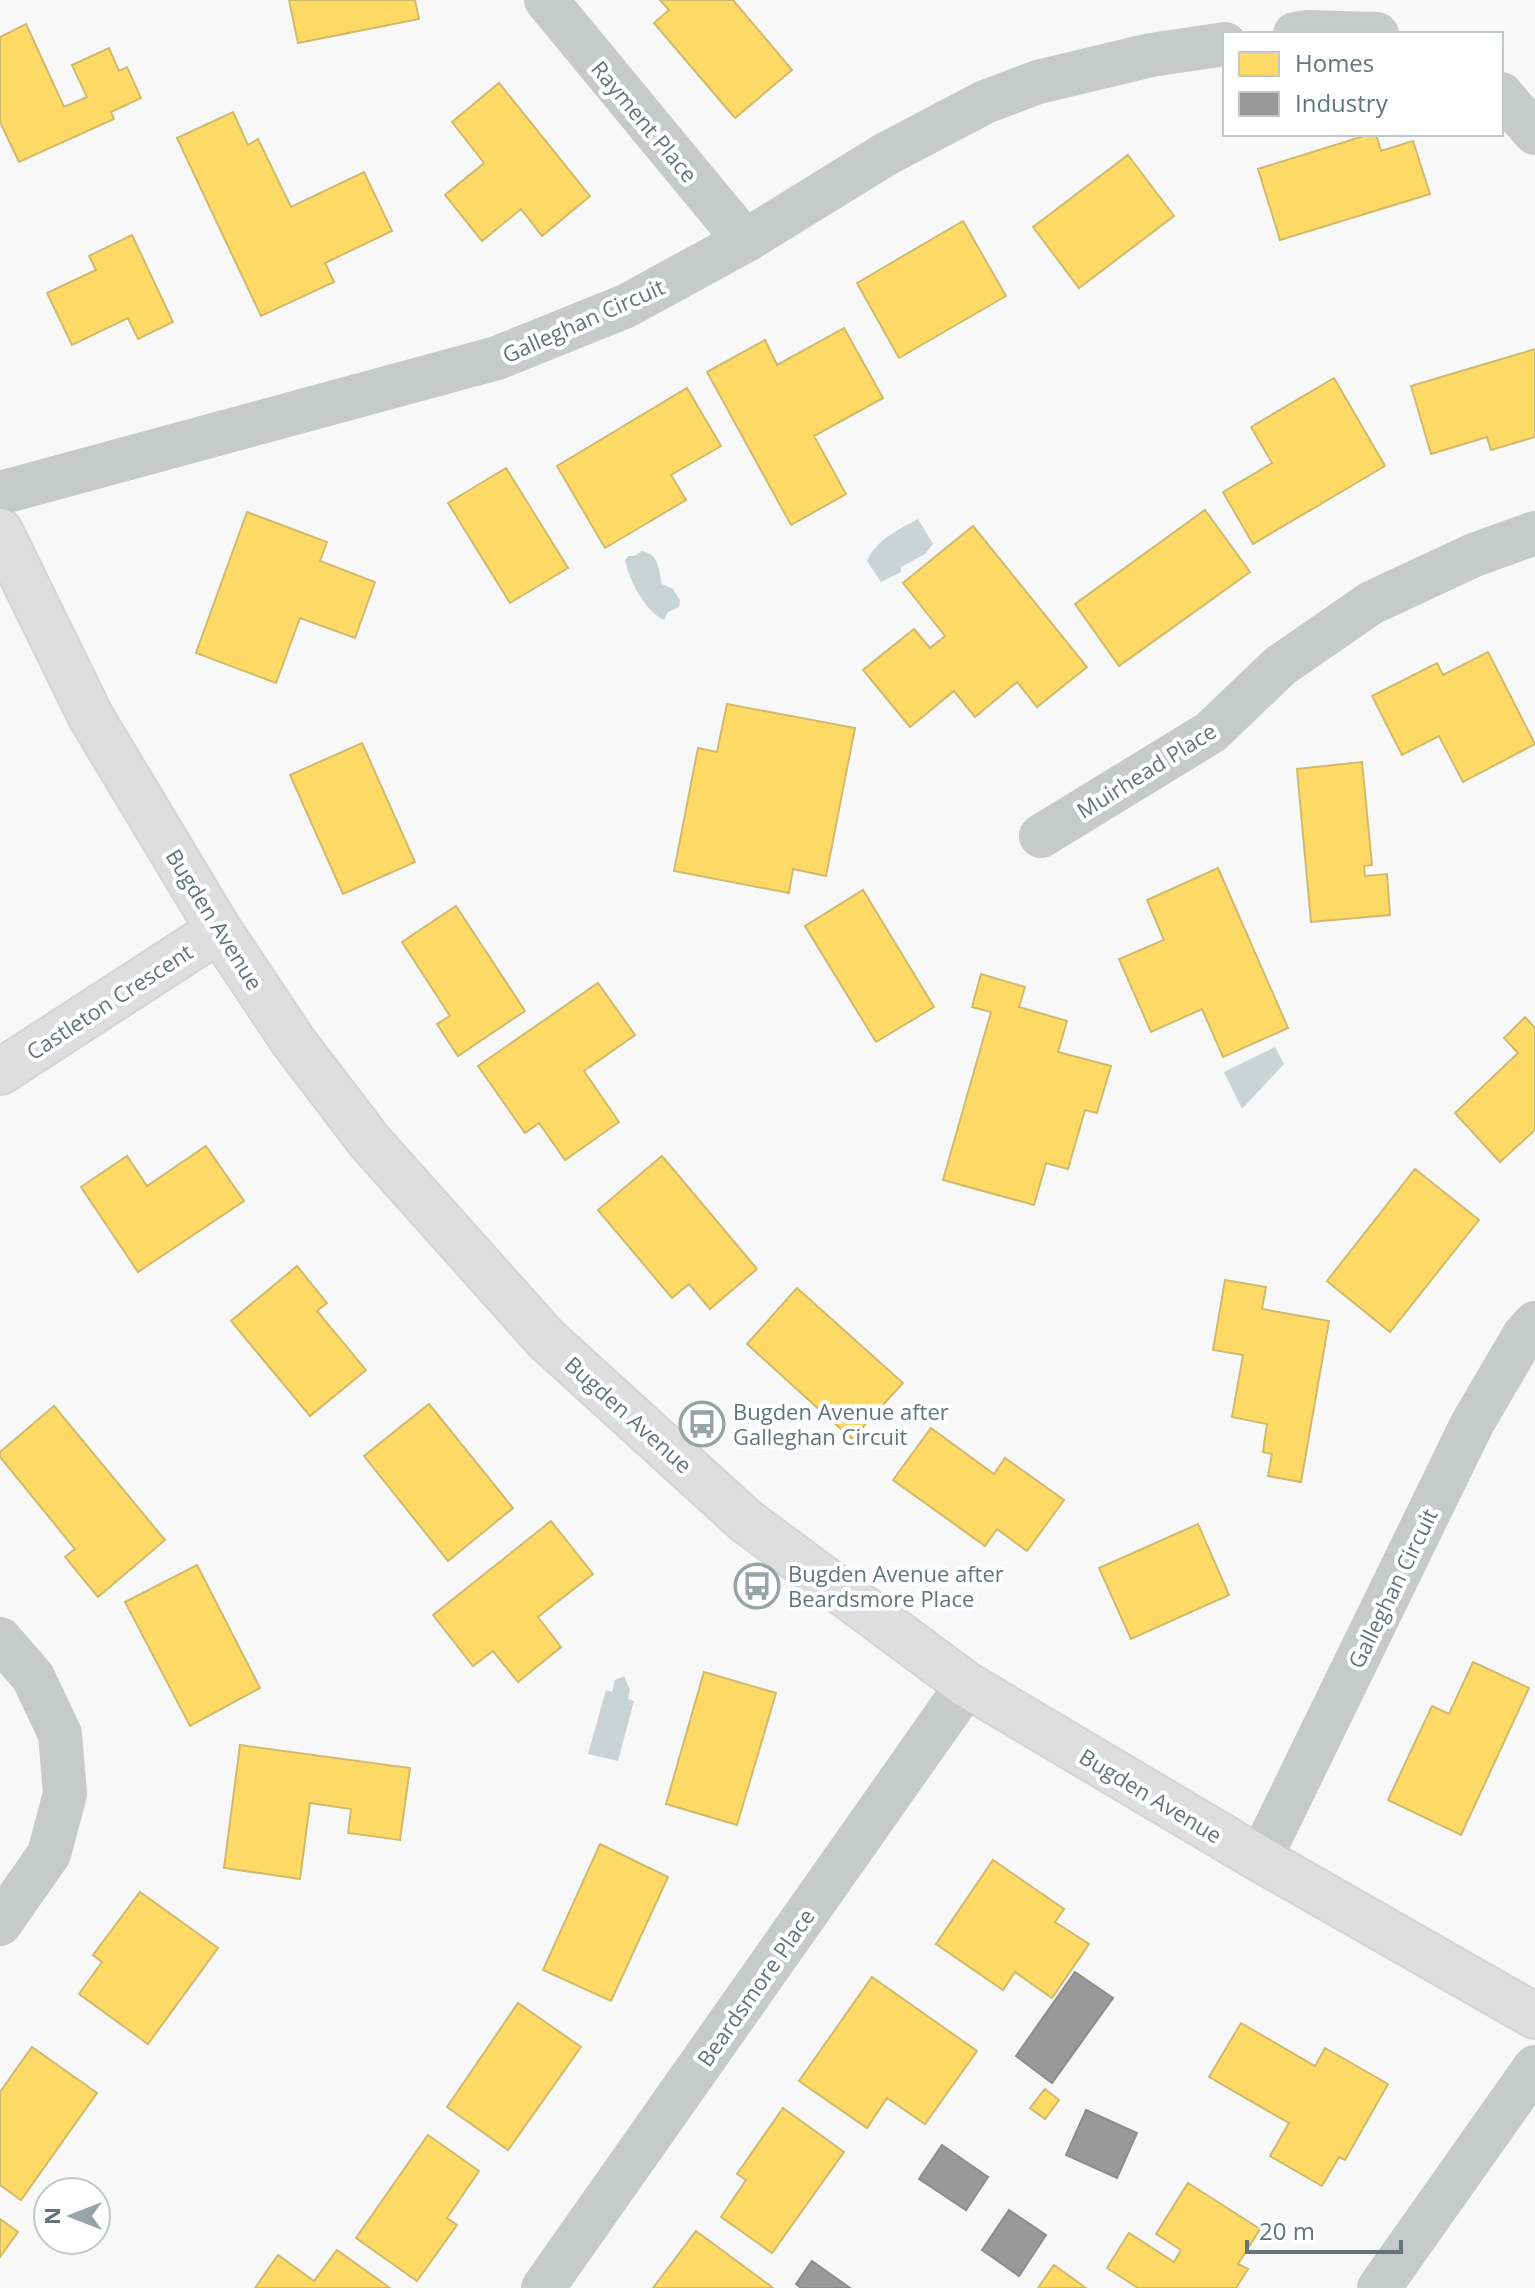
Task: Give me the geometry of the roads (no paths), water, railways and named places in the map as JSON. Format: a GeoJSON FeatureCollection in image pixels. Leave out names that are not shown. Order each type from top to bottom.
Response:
{"type":"FeatureCollection","features":[{"type":"Feature","properties":{"kind":"street","name":"Rayment Place"},"geometry":{"type":"LineString","coordinates":[[546,0],[745,241]]}},
{"type":"Feature","properties":{"kind":"street"},"geometry":{"type":"LineString","coordinates":[[1301,22],[1364,32]]}},
{"type":"Feature","properties":{"kind":"street","name":"Galleghan Circuit"},"geometry":{"type":"LineString","coordinates":[[0,493],[497,358],[626,306],[745,241],[886,154],[985,102],[1066,75],[1151,55],[1223,44]]}},
{"type":"Feature","properties":{"kind":"street"},"geometry":{"type":"LineString","coordinates":[[1503,96],[1535,133]]}},
{"type":"Feature","properties":{"kind":"street","name":"Bugden Avenue"},"geometry":{"type":"LineString","coordinates":[[0,531],[91,717],[219,930],[293,1041],[370,1142],[546,1339],[746,1521],[967,1685],[1260,1859],[1535,2016]]}},
{"type":"Feature","properties":{"kind":"street","name":"Muirhead Place"},"geometry":{"type":"LineString","coordinates":[[1041,836],[1211,732],[1280,666],[1371,603],[1474,555],[1535,533]]}},
{"type":"Feature","properties":{"kind":"street","name":"Castleton Crescent"},"geometry":{"type":"LineString","coordinates":[[0,1072],[219,930]]}},
{"type":"Feature","properties":{"kind":"street","name":"Galleghan Circuit"},"geometry":{"type":"LineString","coordinates":[[1260,1859],[1472,1424],[1524,1335],[1535,1323]]}},
{"type":"Feature","properties":{"kind":"street"},"geometry":{"type":"LineString","coordinates":[[0,1639],[33,1677],[60,1734],[65,1794],[49,1854],[0,1924]]}},
{"type":"Feature","properties":{"kind":"street","name":"Beardsmore Place"},"geometry":{"type":"LineString","coordinates":[[543,2288],[967,1685]]}},
{"type":"Feature","properties":{"kind":"street"},"geometry":{"type":"LineString","coordinates":[[1379,2288],[1535,2067]]}},
{"type":"Feature","properties":{"kind":"place","name":"Bugden Avenue after Galleghan Circuit"},"geometry":{"type":"Point","coordinates":[702,1424]}},
{"type":"Feature","properties":{"kind":"place","name":"Bugden Avenue after Beardsmore Place"},"geometry":{"type":"Point","coordinates":[757,1586]}}]}
